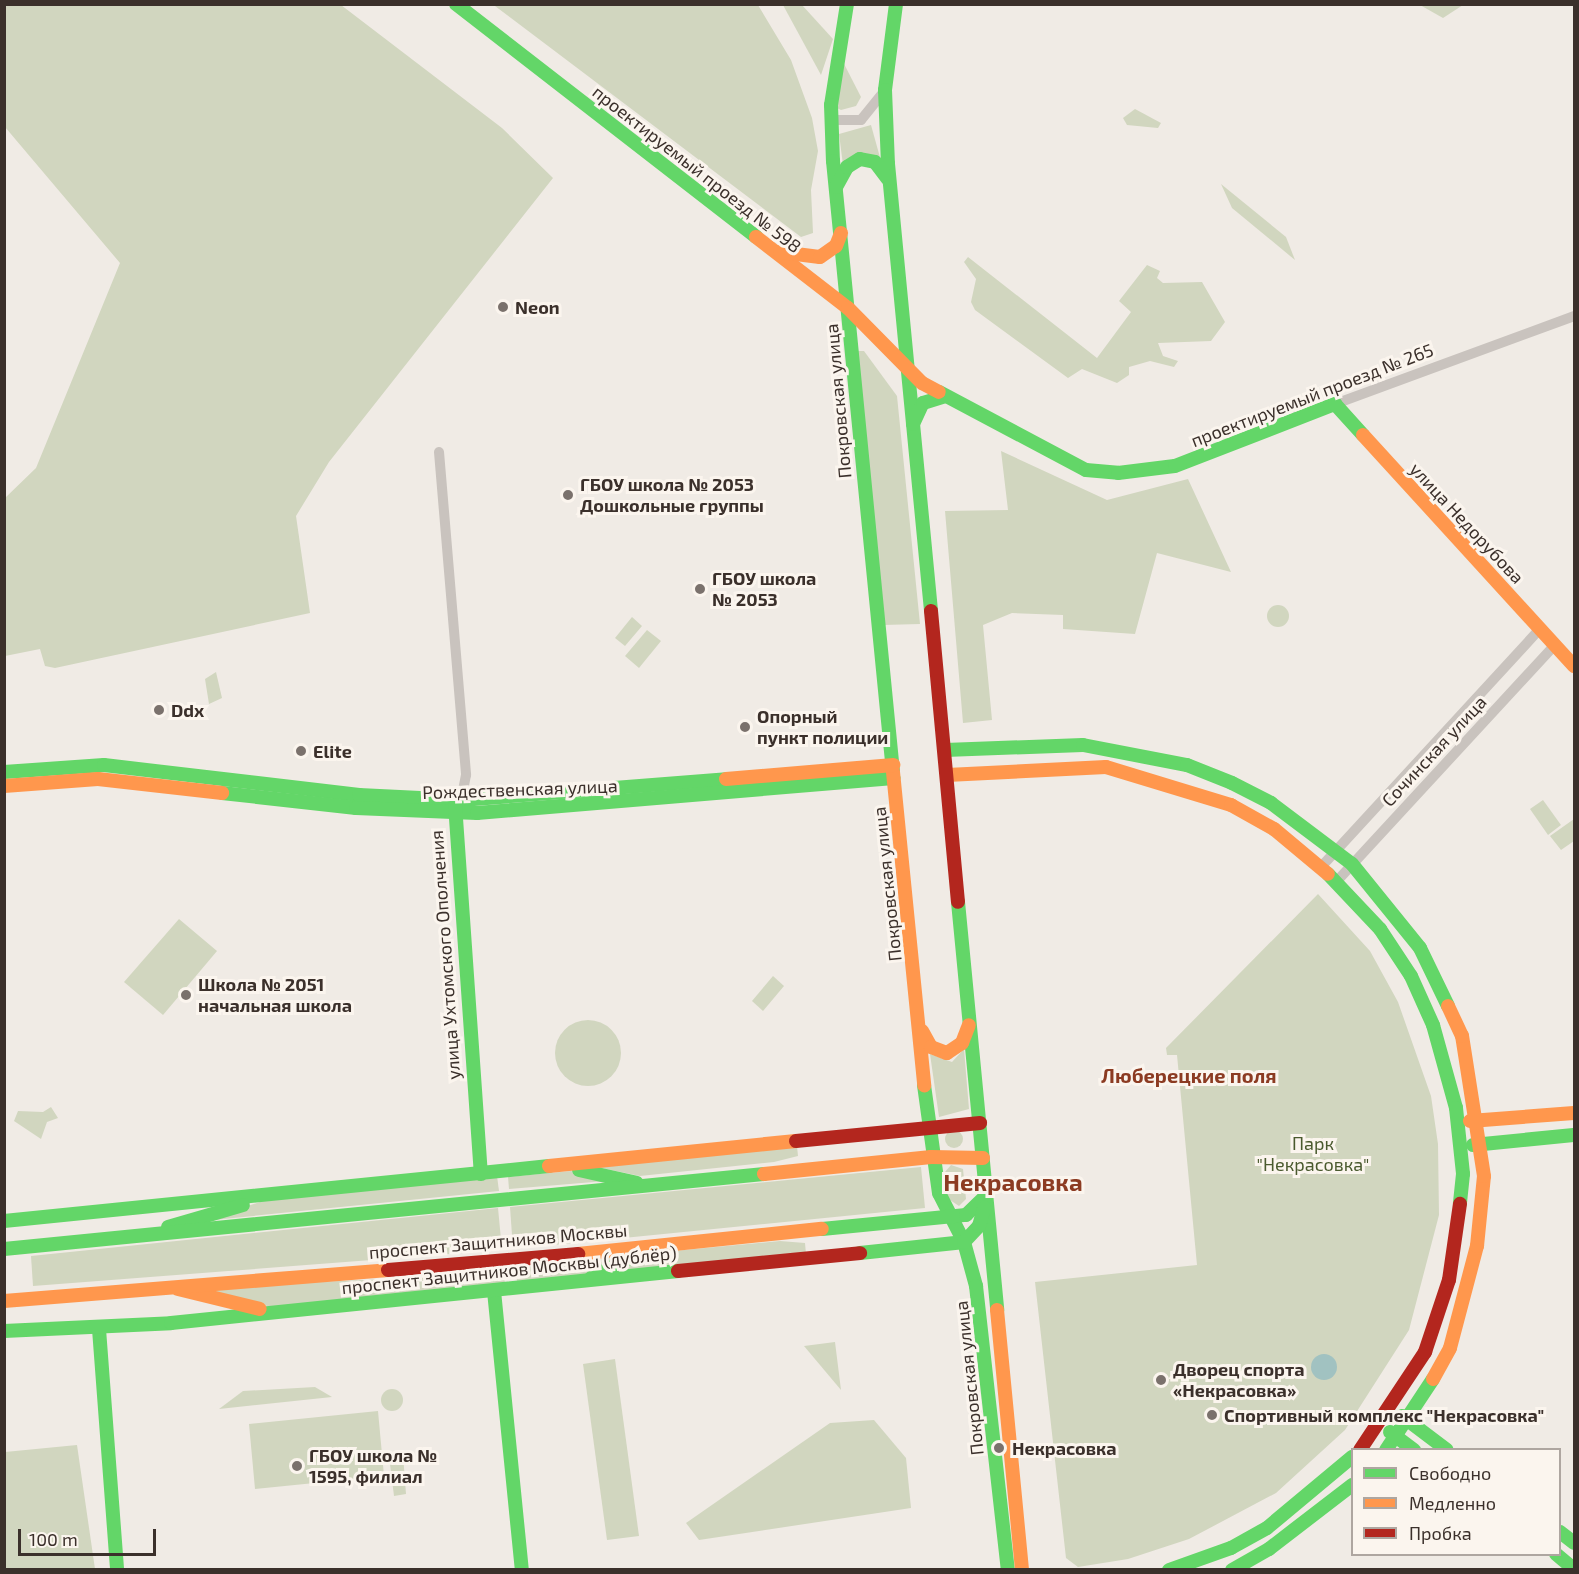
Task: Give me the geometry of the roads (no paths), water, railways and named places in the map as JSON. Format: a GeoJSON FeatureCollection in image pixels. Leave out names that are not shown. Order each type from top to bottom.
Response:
{"type":"FeatureCollection","features":[{"type":"Feature","properties":{"kind":"street","name":"проектируемый проезд № 598"},"geometry":{"type":"LineString","coordinates":[[456,4],[848,308],[908,370],[943,397]]}},
{"type":"Feature","properties":{"kind":"street","name":"Покровская улица"},"geometry":{"type":"LineString","coordinates":[[847,4],[831,105],[831,120],[931,1157],[949,1215],[964,1242],[976,1286],[1008,1569]]}},
{"type":"Feature","properties":{"kind":"street"},"geometry":{"type":"LineString","coordinates":[[831,120],[861,120],[885,90],[896,4]]}},
{"type":"Feature","properties":{"kind":"street","name":"Покровская улица"},"geometry":{"type":"LineString","coordinates":[[885,90],[912,431],[971,1017],[1022,1569]]}},
{"type":"Feature","properties":{"kind":"street"},"geometry":{"type":"LineString","coordinates":[[836,188],[851,163],[865,159],[880,166],[892,188]]}},
{"type":"Feature","properties":{"kind":"street"},"geometry":{"type":"LineString","coordinates":[[770,249],[820,257],[836,246],[842,230]]}},
{"type":"Feature","properties":{"kind":"street","name":"проектируемый проезд № 265"},"geometry":{"type":"LineString","coordinates":[[943,397],[1058,458],[1086,470],[1119,473],[1175,466],[1335,404],[1575,316]]}},
{"type":"Feature","properties":{"kind":"street"},"geometry":{"type":"LineString","coordinates":[[912,431],[923,403],[943,397]]}},
{"type":"Feature","properties":{"kind":"street","name":"улица Недорубова"},"geometry":{"type":"LineString","coordinates":[[1335,404],[1575,666]]}},
{"type":"Feature","properties":{"kind":"street","name":"улица Ухтомского Ополчения"},"geometry":{"type":"LineString","coordinates":[[439,452],[466,776],[461,800],[452,812],[482,1174]]}},
{"type":"Feature","properties":{"kind":"street","name":"Сочинская улица"},"geometry":{"type":"LineString","coordinates":[[1321,867],[1540,629]]}},
{"type":"Feature","properties":{"kind":"street","name":"Сочинская улица"},"geometry":{"type":"LineString","coordinates":[[1337,881],[1555,645]]}},
{"type":"Feature","properties":{"kind":"street"},"geometry":{"type":"LineString","coordinates":[[945,750],[1083,745],[1187,765],[1271,803],[1336,850],[1352,864],[1420,948],[1462,1036],[1479,1121],[1484,1176],[1477,1246],[1464,1306],[1450,1348],[1408,1421],[1387,1448]]}},
{"type":"Feature","properties":{"kind":"street"},"geometry":{"type":"LineString","coordinates":[[984,747],[976,761],[991,772]]}},
{"type":"Feature","properties":{"kind":"street","name":"Рождественская улица"},"geometry":{"type":"LineString","coordinates":[[5,781],[104,765],[358,795],[461,800],[894,771]]}},
{"type":"Feature","properties":{"kind":"street"},"geometry":{"type":"LineString","coordinates":[[947,776],[1106,767],[1178,784],[1274,829],[1321,867],[1337,881],[1380,929],[1411,976],[1450,1080],[1458,1122],[1463,1174],[1449,1280],[1425,1352],[1392,1409],[1361,1448]]}},
{"type":"Feature","properties":{"kind":"street","name":"Рождественская улица"},"geometry":{"type":"LineString","coordinates":[[5,781],[98,778],[356,808],[452,812],[599,805],[894,771]]}},
{"type":"Feature","properties":{"kind":"street"},"geometry":{"type":"LineString","coordinates":[[919,1022],[931,1047],[947,1053],[962,1042],[971,1017]]}},
{"type":"Feature","properties":{"kind":"street"},"geometry":{"type":"LineString","coordinates":[[1450,1080],[1460,1090],[1470,1078]]}},
{"type":"Feature","properties":{"kind":"street"},"geometry":{"type":"LineString","coordinates":[[1458,1122],[1575,1113]]}},
{"type":"Feature","properties":{"kind":"street"},"geometry":{"type":"LineString","coordinates":[[4,1221],[568,1167],[980,1123]]}},
{"type":"Feature","properties":{"kind":"street"},"geometry":{"type":"LineString","coordinates":[[1460,1146],[1575,1135]]}},
{"type":"Feature","properties":{"kind":"street","name":"проспект Защитников Москвы"},"geometry":{"type":"LineString","coordinates":[[4,1249],[658,1186],[931,1157],[983,1158]]}},
{"type":"Feature","properties":{"kind":"street"},"geometry":{"type":"LineString","coordinates":[[568,1167],[658,1186]]}},
{"type":"Feature","properties":{"kind":"street"},"geometry":{"type":"LineString","coordinates":[[132,1237],[271,1195]]}},
{"type":"Feature","properties":{"kind":"street"},"geometry":{"type":"LineString","coordinates":[[964,1242],[980,1226],[986,1196]]}},
{"type":"Feature","properties":{"kind":"street","name":"проспект Защитников Москвы"},"geometry":{"type":"LineString","coordinates":[[4,1301],[159,1285],[656,1245],[949,1215],[973,1212],[986,1196]]}},
{"type":"Feature","properties":{"kind":"street","name":"проспект Защитников Москвы (дублёр)"},"geometry":{"type":"LineString","coordinates":[[4,1331],[99,1329],[964,1242]]}},
{"type":"Feature","properties":{"kind":"street"},"geometry":{"type":"LineString","coordinates":[[586,1281],[656,1245]]}},
{"type":"Feature","properties":{"kind":"street"},"geometry":{"type":"LineString","coordinates":[[159,1285],[271,1312]]}},
{"type":"Feature","properties":{"kind":"street"},"geometry":{"type":"LineString","coordinates":[[494,1291],[522,1569]]}},
{"type":"Feature","properties":{"kind":"street"},"geometry":{"type":"LineString","coordinates":[[99,1329],[117,1569]]}},
{"type":"Feature","properties":{"kind":"street"},"geometry":{"type":"LineString","coordinates":[[1392,1409],[1446,1448]]}},
{"type":"Feature","properties":{"kind":"street"},"geometry":{"type":"LineString","coordinates":[[1381,1425],[1413,1448]]}},
{"type":"Feature","properties":{"kind":"street"},"geometry":{"type":"LineString","coordinates":[[1169,1569],[1231,1548],[1267,1528],[1351,1459]]}},
{"type":"Feature","properties":{"kind":"street"},"geometry":{"type":"LineString","coordinates":[[1232,1569],[1278,1543],[1351,1487]]}},
{"type":"Feature","properties":{"kind":"street"},"geometry":{"type":"LineString","coordinates":[[1561,1533],[1575,1543]]}},
{"type":"Feature","properties":{"kind":"street"},"geometry":{"type":"LineString","coordinates":[[1559,1556],[1575,1569]]}},
{"type":"Feature","properties":{"kind":"water"},"geometry":{"type":"Polygon","coordinates":[[[1324,1354],[1333,1358],[1337,1367],[1333,1376],[1324,1380],[1315,1376],[1311,1367],[1315,1358],[1324,1354]]]}},
{"type":"Feature","properties":{"kind":"place","name":"Neon"},"geometry":{"type":"Point","coordinates":[503,307]}},
{"type":"Feature","properties":{"kind":"place","name":"ГБОУ школа № 2053 Дошкольные группы"},"geometry":{"type":"Point","coordinates":[568,495]}},
{"type":"Feature","properties":{"kind":"place","name":"ГБОУ школа № 2053"},"geometry":{"type":"Point","coordinates":[700,589]}},
{"type":"Feature","properties":{"kind":"place","name":"Ddx"},"geometry":{"type":"Point","coordinates":[159,710]}},
{"type":"Feature","properties":{"kind":"place","name":"Опорный пункт полиции"},"geometry":{"type":"Point","coordinates":[745,727]}},
{"type":"Feature","properties":{"kind":"place","name":"Elite"},"geometry":{"type":"Point","coordinates":[301,751]}},
{"type":"Feature","properties":{"kind":"place","name":"Школа № 2051 начальная школа"},"geometry":{"type":"Point","coordinates":[186,995]}},
{"type":"Feature","properties":{"kind":"place","name":"Дворец спорта «Некрасовка»"},"geometry":{"type":"Point","coordinates":[1161,1380]}},
{"type":"Feature","properties":{"kind":"place","name":"Спортивный комплекс \"Некрасовка\""},"geometry":{"type":"Point","coordinates":[1212,1415]}},
{"type":"Feature","properties":{"kind":"place","name":"Некрасовка"},"geometry":{"type":"Point","coordinates":[999,1448]}},
{"type":"Feature","properties":{"kind":"place","name":"ГБОУ школа № 1595, филиал"},"geometry":{"type":"Point","coordinates":[297,1466]}},
{"type":"Feature","properties":{"kind":"district","name":"Люберецкие поля"},"geometry":{"type":"Point","coordinates":[1189,1075]}},
{"type":"Feature","properties":{"kind":"district","name":"Некрасовка"},"geometry":{"type":"Point","coordinates":[1013,1182]}},
{"type":"Feature","properties":{"kind":"park label","name":"Парк \"Некрасовка\""},"geometry":{"type":"Point","coordinates":[1313,1154]}}]}
